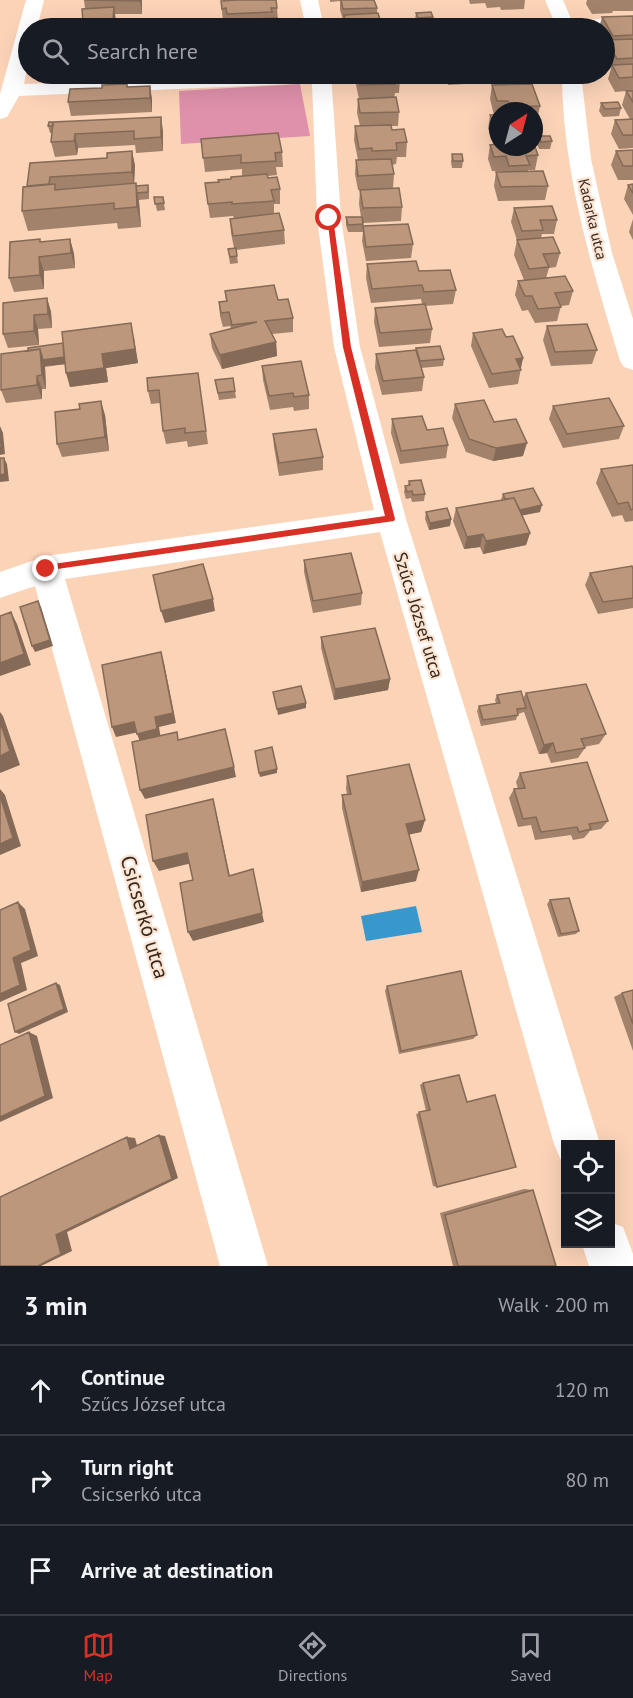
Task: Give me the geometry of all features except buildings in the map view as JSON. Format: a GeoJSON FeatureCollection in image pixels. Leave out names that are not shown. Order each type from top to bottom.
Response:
{"type":"FeatureCollection","features":[{"type":"Feature","properties":{"kind":"street"},"geometry":{"type":"LineString","coordinates":[[30,18],[35,0]]}},
{"type":"Feature","properties":{"kind":"street"},"geometry":{"type":"LineString","coordinates":[[309,0],[313,18]]}},
{"type":"Feature","properties":{"kind":"street"},"geometry":{"type":"LineString","coordinates":[[554,0],[562,18]]}},
{"type":"Feature","properties":{"kind":"street"},"geometry":{"type":"LineString","coordinates":[[615,24],[633,23]]}},
{"type":"Feature","properties":{"kind":"street"},"geometry":{"type":"LineString","coordinates":[[18,58],[5,102],[216,84]]}},
{"type":"Feature","properties":{"kind":"street","name":"Szűcs József utca"},"geometry":{"type":"LineString","coordinates":[[322,84],[329,218],[347,347],[391,519],[576,1140]]}},
{"type":"Feature","properties":{"kind":"street","name":"Kadarka utca"},"geometry":{"type":"LineString","coordinates":[[572,84],[580,159],[600,253],[633,361]]}},
{"type":"Feature","properties":{"kind":"street"},"geometry":{"type":"LineString","coordinates":[[0,585],[46,569],[391,519]]}},
{"type":"Feature","properties":{"kind":"street","name":"Csicserkó utca"},"geometry":{"type":"LineString","coordinates":[[46,569],[244,1266]]}},
{"type":"Feature","properties":{"kind":"street"},"geometry":{"type":"LineString","coordinates":[[607,1248],[613,1266]]}},
{"type":"Feature","properties":{"kind":"shaded area"},"geometry":{"type":"Polygon","coordinates":[[[300,84],[310,136],[181,144],[179,91],[300,84]]]}},
{"type":"Feature","properties":{"kind":"water"},"geometry":{"type":"Polygon","coordinates":[[[416,906],[422,932],[366,941],[361,916],[416,906]]]}},
{"type":"Feature","properties":{"kind":"route"},"geometry":{"type":"LineString","coordinates":[[46,569],[391,519],[347,347],[329,218]]}}]}
